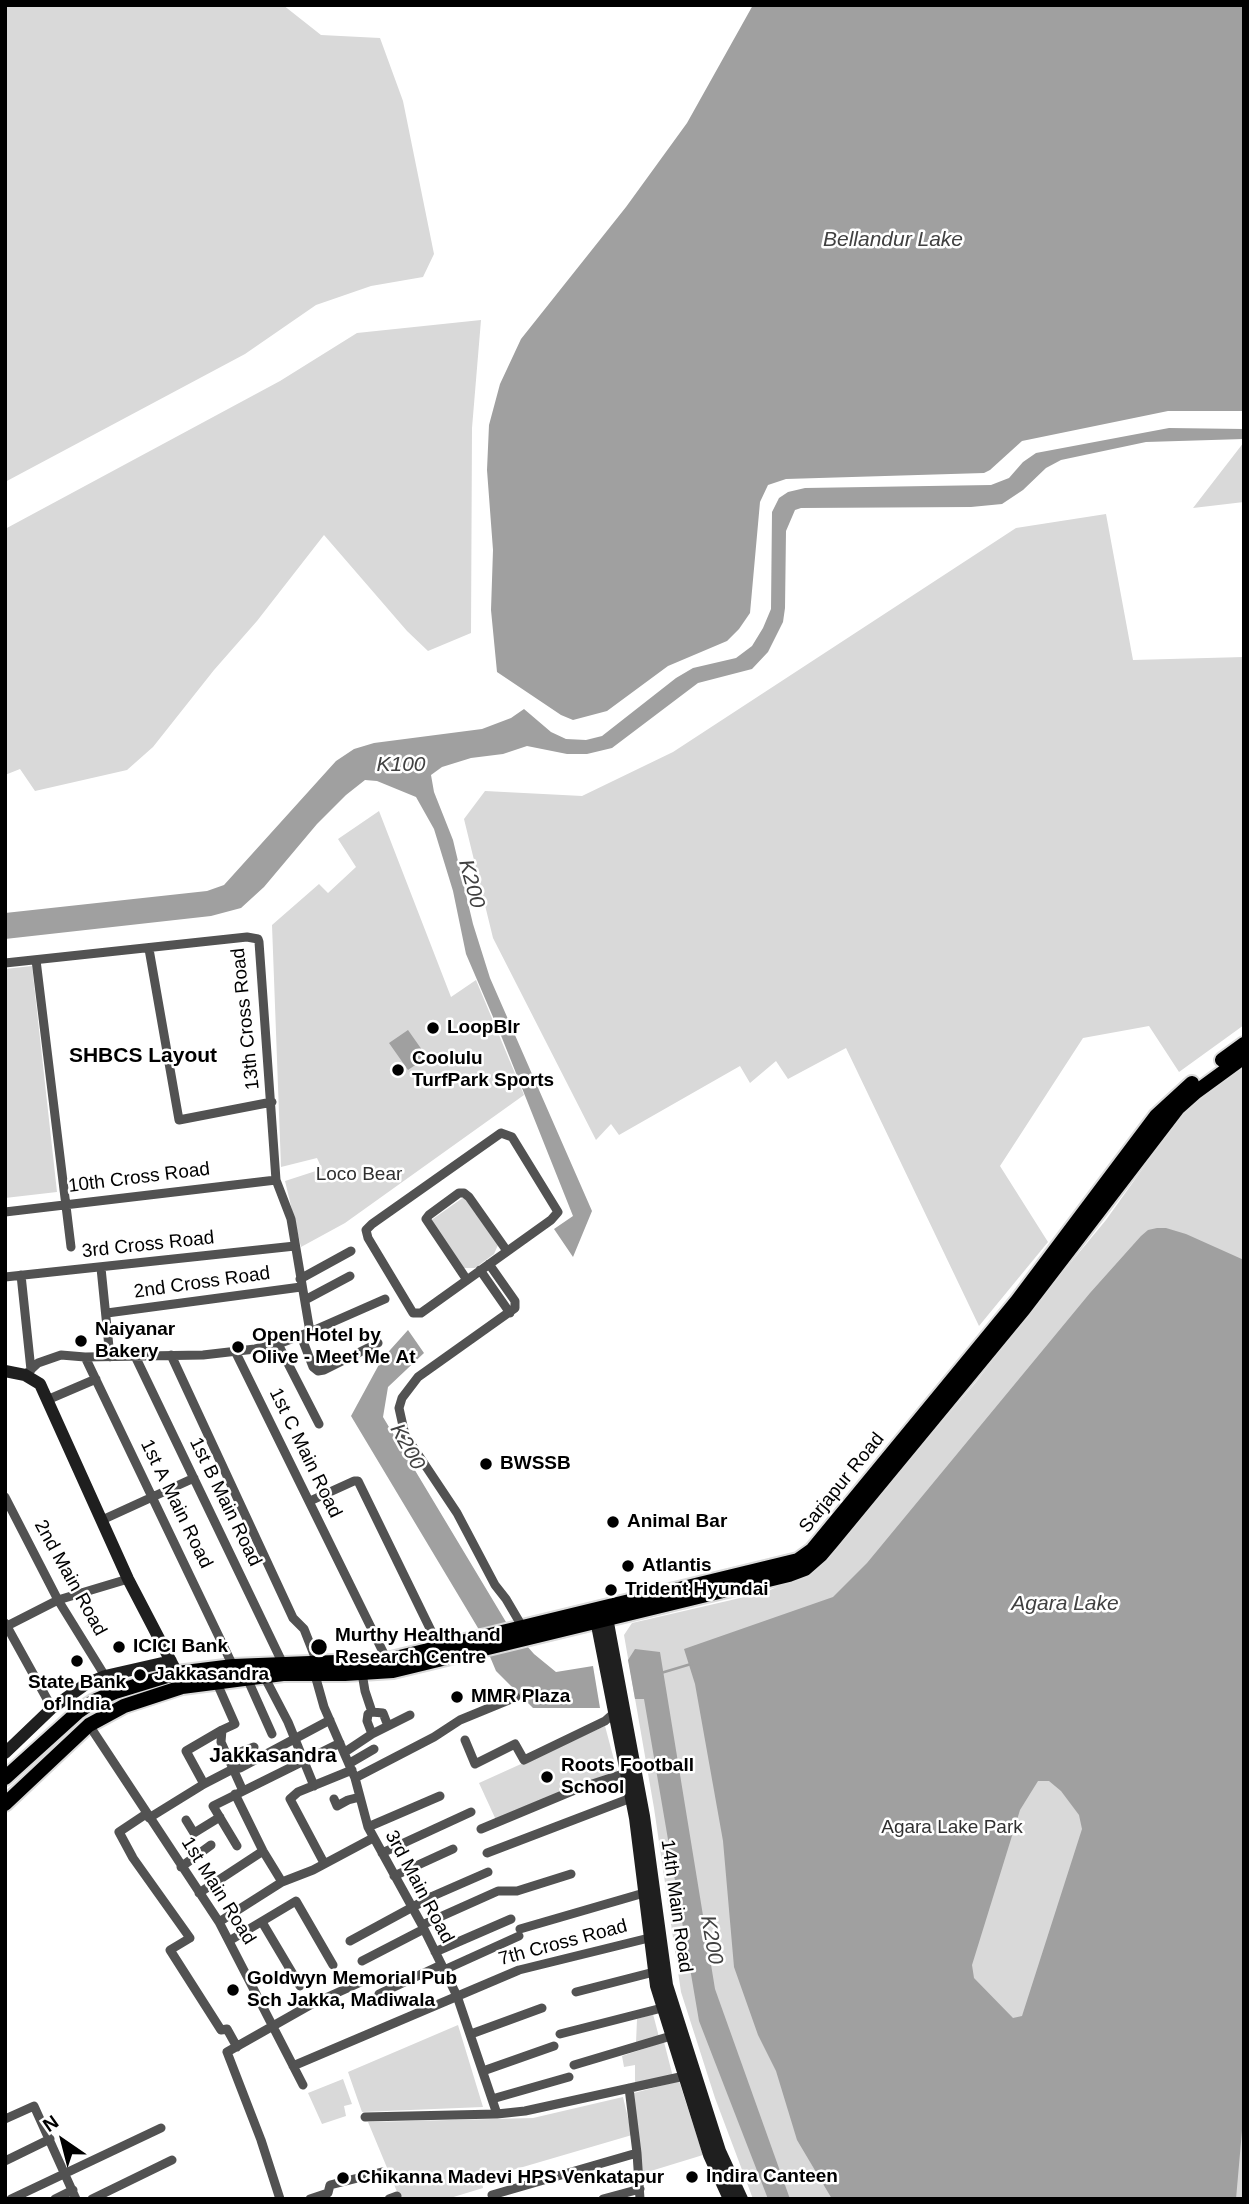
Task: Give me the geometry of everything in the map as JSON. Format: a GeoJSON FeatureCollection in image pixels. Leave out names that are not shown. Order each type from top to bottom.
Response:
{"type":"FeatureCollection","features":[{"type":"Feature","properties":{"kind":"main road","name":"Sarjapur Road"},"geometry":{"type":"LineString","coordinates":[[988,1345],[1156,1116],[1190,1085],[1244,1044]]}},
{"type":"Feature","properties":{"kind":"main road","name":"Sarjapur Road"},"geometry":{"type":"LineString","coordinates":[[177,1674],[284,1664],[362,1673],[393,1671],[522,1632],[789,1575],[805,1569],[827,1549],[1178,1108],[1244,1057]]}},
{"type":"Feature","properties":{"kind":"main road"},"geometry":{"type":"LineString","coordinates":[[5,1371],[28,1372],[40,1384],[128,1578],[177,1674]]}},
{"type":"Feature","properties":{"kind":"main road","name":"14th Main Road"},"geometry":{"type":"LineString","coordinates":[[601,1615],[631,1798],[654,1972],[662,2007],[671,2036],[742,2199]]}},
{"type":"Feature","properties":{"kind":"main road","name":"Sarjapur Road"},"geometry":{"type":"LineString","coordinates":[[177,1674],[216,1681],[247,1678],[387,1660],[480,1644]]}},
{"type":"Feature","properties":{"kind":"main road"},"geometry":{"type":"LineString","coordinates":[[5,1753],[52,1708],[86,1684],[106,1676],[177,1674]]}},
{"type":"Feature","properties":{"kind":"main road"},"geometry":{"type":"LineString","coordinates":[[5,1804],[89,1725],[177,1674]]}},
{"type":"Feature","properties":{"kind":"main road"},"geometry":{"type":"LineString","coordinates":[[5,1778],[78,1712],[94,1702],[124,1689],[177,1674]]}},
{"type":"Feature","properties":{"kind":"main road","name":"14th Main Road"},"geometry":{"type":"LineString","coordinates":[[617,1708],[644,1816],[667,1985],[709,2155],[729,2199]]}},
{"type":"Feature","properties":{"kind":"main road"},"geometry":{"type":"LineString","coordinates":[[43,1743],[55,1757]]}},
{"type":"Feature","properties":{"kind":"street","name":"13th Cross Road"},"geometry":{"type":"LineString","coordinates":[[5,963],[247,937],[258,939],[276,1180],[291,1219],[313,1367],[318,1371],[324,1370],[378,1343]]}},
{"type":"Feature","properties":{"kind":"street"},"geometry":{"type":"LineString","coordinates":[[149,949],[179,1119],[272,1102]]}},
{"type":"Feature","properties":{"kind":"street"},"geometry":{"type":"LineString","coordinates":[[36,960],[71,1247]]}},
{"type":"Feature","properties":{"kind":"street"},"geometry":{"type":"LineString","coordinates":[[501,1133],[512,1137],[558,1212],[551,1220],[507,1251],[421,1313],[413,1313],[368,1238],[366,1230],[501,1133]]}},
{"type":"Feature","properties":{"kind":"street","name":"10th Cross Road"},"geometry":{"type":"LineString","coordinates":[[5,1212],[276,1180]]}},
{"type":"Feature","properties":{"kind":"street"},"geometry":{"type":"LineString","coordinates":[[467,1280],[426,1219],[459,1193],[469,1197],[507,1251]]}},
{"type":"Feature","properties":{"kind":"street","name":"3rd Cross Road"},"geometry":{"type":"LineString","coordinates":[[5,1277],[295,1246]]}},
{"type":"Feature","properties":{"kind":"street"},"geometry":{"type":"LineString","coordinates":[[301,1283],[351,1251]]}},
{"type":"Feature","properties":{"kind":"street"},"geometry":{"type":"LineString","coordinates":[[489,1264],[514,1301],[514,1308],[418,1377],[401,1398],[400,1408],[405,1435],[457,1513],[522,1632]]}},
{"type":"Feature","properties":{"kind":"street"},"geometry":{"type":"LineString","coordinates":[[101,1268],[110,1357]]}},
{"type":"Feature","properties":{"kind":"street"},"geometry":{"type":"LineString","coordinates":[[480,1270],[509,1312]]}},
{"type":"Feature","properties":{"kind":"street"},"geometry":{"type":"LineString","coordinates":[[21,1275],[28,1372]]}},
{"type":"Feature","properties":{"kind":"street"},"geometry":{"type":"LineString","coordinates":[[305,1300],[350,1276]]}},
{"type":"Feature","properties":{"kind":"street","name":"2nd Cross Road"},"geometry":{"type":"LineString","coordinates":[[107,1313],[301,1283]]}},
{"type":"Feature","properties":{"kind":"street"},"geometry":{"type":"LineString","coordinates":[[28,1372],[38,1363],[61,1355],[110,1357],[236,1353],[278,1344],[306,1334],[385,1299]]}},
{"type":"Feature","properties":{"kind":"street"},"geometry":{"type":"LineString","coordinates":[[278,1344],[319,1424]]}},
{"type":"Feature","properties":{"kind":"street","name":"1st C Main Road"},"geometry":{"type":"LineString","coordinates":[[236,1353],[387,1660]]}},
{"type":"Feature","properties":{"kind":"street","name":"3rd Main Road"},"geometry":{"type":"LineString","coordinates":[[171,1355],[212,1430],[293,1618],[304,1629],[324,1707],[352,1770],[368,1827],[457,1996],[496,2114]]}},
{"type":"Feature","properties":{"kind":"street","name":"1st B Main Road"},"geometry":{"type":"LineString","coordinates":[[135,1356],[284,1664]]}},
{"type":"Feature","properties":{"kind":"street","name":"1st A Main Road"},"geometry":{"type":"LineString","coordinates":[[85,1357],[233,1667]]}},
{"type":"Feature","properties":{"kind":"street"},"geometry":{"type":"LineString","coordinates":[[47,1400],[96,1378]]}},
{"type":"Feature","properties":{"kind":"street"},"geometry":{"type":"LineString","coordinates":[[102,1520],[194,1478]]}},
{"type":"Feature","properties":{"kind":"street"},"geometry":{"type":"LineString","coordinates":[[310,1501],[358,1481],[439,1649]]}},
{"type":"Feature","properties":{"kind":"street","name":"2nd Main Road"},"geometry":{"type":"LineString","coordinates":[[5,1497],[58,1600],[106,1676]]}},
{"type":"Feature","properties":{"kind":"street"},"geometry":{"type":"LineString","coordinates":[[52,1708],[6,1625],[58,1600],[128,1578]]}},
{"type":"Feature","properties":{"kind":"street"},"geometry":{"type":"LineString","coordinates":[[362,1673],[372,1712]]}},
{"type":"Feature","properties":{"kind":"street"},"geometry":{"type":"LineString","coordinates":[[264,1676],[295,1739],[314,1786]]}},
{"type":"Feature","properties":{"kind":"street"},"geometry":{"type":"LineString","coordinates":[[247,1678],[272,1734]]}},
{"type":"Feature","properties":{"kind":"street"},"geometry":{"type":"LineString","coordinates":[[204,1784],[186,1751],[234,1724],[216,1681]]}},
{"type":"Feature","properties":{"kind":"street"},"geometry":{"type":"LineString","coordinates":[[324,1863],[290,1799],[314,1786],[434,1737],[460,1720],[516,1697]]}},
{"type":"Feature","properties":{"kind":"street"},"geometry":{"type":"LineString","coordinates":[[465,1740],[475,1764],[515,1744],[524,1760],[605,1721],[617,1708]]}},
{"type":"Feature","properties":{"kind":"street"},"geometry":{"type":"LineString","coordinates":[[372,1734],[367,1721],[368,1714],[372,1712],[383,1713],[388,1726]]}},
{"type":"Feature","properties":{"kind":"street"},"geometry":{"type":"LineString","coordinates":[[237,1846],[213,1806],[303,1760],[342,1747],[410,1715]]}},
{"type":"Feature","properties":{"kind":"street"},"geometry":{"type":"LineString","coordinates":[[237,2047],[227,2029],[221,2030],[170,1950],[190,1938],[133,1858],[119,1832],[204,1784],[330,1720]]}},
{"type":"Feature","properties":{"kind":"street","name":"1st Main Road"},"geometry":{"type":"LineString","coordinates":[[89,1725],[219,1922],[303,2085]]}},
{"type":"Feature","properties":{"kind":"street"},"geometry":{"type":"LineString","coordinates":[[222,1730],[221,1742],[233,1769],[239,1792],[263,1851],[282,1882]]}},
{"type":"Feature","properties":{"kind":"street"},"geometry":{"type":"LineString","coordinates":[[227,1757],[254,1747]]}},
{"type":"Feature","properties":{"kind":"street"},"geometry":{"type":"LineString","coordinates":[[352,1770],[374,1749]]}},
{"type":"Feature","properties":{"kind":"street"},"geometry":{"type":"LineString","coordinates":[[481,1829],[577,1789],[626,1773]]}},
{"type":"Feature","properties":{"kind":"street"},"geometry":{"type":"LineString","coordinates":[[368,1827],[440,1796]]}},
{"type":"Feature","properties":{"kind":"street"},"geometry":{"type":"LineString","coordinates":[[334,1799],[337,1806],[360,1797]]}},
{"type":"Feature","properties":{"kind":"street"},"geometry":{"type":"LineString","coordinates":[[488,1853],[631,1798]]}},
{"type":"Feature","properties":{"kind":"street"},"geometry":{"type":"LineString","coordinates":[[382,1853],[471,1812]]}},
{"type":"Feature","properties":{"kind":"street"},"geometry":{"type":"LineString","coordinates":[[186,1820],[194,1833],[220,1817]]}},
{"type":"Feature","properties":{"kind":"street"},"geometry":{"type":"LineString","coordinates":[[219,1922],[282,1882],[373,1838]]}},
{"type":"Feature","properties":{"kind":"street"},"geometry":{"type":"LineString","coordinates":[[181,1867],[211,1845]]}},
{"type":"Feature","properties":{"kind":"street"},"geometry":{"type":"LineString","coordinates":[[394,1876],[453,1849]]}},
{"type":"Feature","properties":{"kind":"street"},"geometry":{"type":"LineString","coordinates":[[199,1893],[263,1851]]}},
{"type":"Feature","properties":{"kind":"street"},"geometry":{"type":"LineString","coordinates":[[350,1941],[433,1896],[488,1872]]}},
{"type":"Feature","properties":{"kind":"street"},"geometry":{"type":"LineString","coordinates":[[362,1961],[423,1927],[498,1891],[517,1891],[571,1874]]}},
{"type":"Feature","properties":{"kind":"street"},"geometry":{"type":"LineString","coordinates":[[379,1994],[519,1933],[644,1893]]}},
{"type":"Feature","properties":{"kind":"street"},"geometry":{"type":"LineString","coordinates":[[229,1941],[296,1901],[333,1965]]}},
{"type":"Feature","properties":{"kind":"street"},"geometry":{"type":"LineString","coordinates":[[435,1952],[510,1919]]}},
{"type":"Feature","properties":{"kind":"street"},"geometry":{"type":"LineString","coordinates":[[262,1922],[300,1986]]}},
{"type":"Feature","properties":{"kind":"street","name":"7th Cross Road"},"geometry":{"type":"LineString","coordinates":[[293,2066],[532,1967],[649,1938]]}},
{"type":"Feature","properties":{"kind":"street"},"geometry":{"type":"LineString","coordinates":[[576,1992],[654,1972]]}},
{"type":"Feature","properties":{"kind":"street"},"geometry":{"type":"LineString","coordinates":[[280,2199],[261,2140],[227,2052],[310,2005],[361,1982]]}},
{"type":"Feature","properties":{"kind":"street"},"geometry":{"type":"LineString","coordinates":[[560,2034],[662,2007]]}},
{"type":"Feature","properties":{"kind":"street"},"geometry":{"type":"LineString","coordinates":[[471,2034],[542,2008]]}},
{"type":"Feature","properties":{"kind":"street"},"geometry":{"type":"LineString","coordinates":[[574,2064],[671,2036]]}},
{"type":"Feature","properties":{"kind":"street"},"geometry":{"type":"LineString","coordinates":[[483,2071],[554,2046]]}},
{"type":"Feature","properties":{"kind":"street"},"geometry":{"type":"LineString","coordinates":[[365,2117],[496,2114],[689,2075]]}},
{"type":"Feature","properties":{"kind":"street"},"geometry":{"type":"LineString","coordinates":[[492,2099],[569,2077]]}},
{"type":"Feature","properties":{"kind":"street"},"geometry":{"type":"LineString","coordinates":[[603,2199],[640,2194],[629,2088]]}},
{"type":"Feature","properties":{"kind":"street"},"geometry":{"type":"LineString","coordinates":[[5,2119],[34,2106],[74,2194],[55,2199]]}},
{"type":"Feature","properties":{"kind":"street"},"geometry":{"type":"LineString","coordinates":[[11,2199],[161,2128]]}},
{"type":"Feature","properties":{"kind":"street"},"geometry":{"type":"LineString","coordinates":[[5,2161],[50,2139]]}},
{"type":"Feature","properties":{"kind":"street"},"geometry":{"type":"LineString","coordinates":[[492,2195],[637,2153]]}},
{"type":"Feature","properties":{"kind":"street"},"geometry":{"type":"LineString","coordinates":[[92,2199],[172,2160]]}},
{"type":"Feature","properties":{"kind":"street"},"geometry":{"type":"LineString","coordinates":[[310,2199],[328,2196],[330,2185],[382,2172]]}},
{"type":"Feature","properties":{"kind":"green space"},"geometry":{"type":"Polygon","coordinates":[[[5,5],[283,5],[321,35],[380,38],[403,101],[434,254],[423,277],[371,286],[316,305],[245,354],[5,482],[5,5]]]}},
{"type":"Feature","properties":{"kind":"green space"},"geometry":{"type":"Polygon","coordinates":[[[481,320],[472,428],[471,633],[428,651],[407,631],[324,535],[153,747],[127,770],[35,791],[20,769],[5,775],[5,529],[280,381],[357,333],[481,320]]]}},
{"type":"Feature","properties":{"kind":"green space"},"geometry":{"type":"Polygon","coordinates":[[[1244,442],[1244,502],[1193,508],[1244,442]]]}},
{"type":"Feature","properties":{"kind":"green space"},"geometry":{"type":"Polygon","coordinates":[[[1106,514],[1133,660],[1244,657],[1244,1025],[1179,1072],[1149,1026],[1083,1038],[1000,1166],[1048,1242],[979,1326],[846,1048],[788,1079],[776,1061],[750,1083],[740,1066],[619,1135],[611,1124],[596,1140],[493,938],[464,819],[485,791],[582,796],[673,752],[1016,528],[1106,514]]]}},
{"type":"Feature","properties":{"kind":"green space","name":"Loco Bear"},"geometry":{"type":"Polygon","coordinates":[[[379,811],[451,997],[476,980],[524,1095],[345,1223],[301,1247],[285,1181],[322,1169],[317,1158],[281,1167],[272,925],[319,884],[328,893],[356,867],[338,839],[379,811]]]}},
{"type":"Feature","properties":{"kind":"green space"},"geometry":{"type":"Polygon","coordinates":[[[32,966],[57,1192],[5,1198],[5,969],[32,966]]]}},
{"type":"Feature","properties":{"kind":"green space","name":"Agara Lake"},"geometry":{"type":"Polygon","coordinates":[[[1244,1064],[1244,2199],[753,2199],[715,2098],[681,1992],[654,1808],[624,1635],[632,1623],[766,1592],[813,1570],[825,1559],[976,1382],[1106,1220],[1183,1112],[1244,1064]]]}},
{"type":"Feature","properties":{"kind":"green space"},"geometry":{"type":"Polygon","coordinates":[[[464,1197],[498,1245],[494,1254],[475,1268],[461,1268],[430,1221],[464,1197]]]}},
{"type":"Feature","properties":{"kind":"green space","name":"Roots Football School"},"geometry":{"type":"Polygon","coordinates":[[[605,1726],[617,1771],[496,1820],[479,1783],[605,1726]]]}},
{"type":"Feature","properties":{"kind":"green space"},"geometry":{"type":"Polygon","coordinates":[[[653,2014],[659,2037],[636,2043],[637,2019],[653,2014]]]}},
{"type":"Feature","properties":{"kind":"green space"},"geometry":{"type":"Polygon","coordinates":[[[458,2025],[483,2107],[362,2112],[348,2072],[458,2025]]]}},
{"type":"Feature","properties":{"kind":"green space"},"geometry":{"type":"Polygon","coordinates":[[[664,2042],[673,2077],[635,2083],[635,2065],[624,2067],[622,2056],[664,2042]]]}},
{"type":"Feature","properties":{"kind":"green space"},"geometry":{"type":"Polygon","coordinates":[[[343,2079],[352,2104],[344,2106],[346,2116],[322,2124],[308,2093],[343,2079]]]}},
{"type":"Feature","properties":{"kind":"green space"},"geometry":{"type":"Polygon","coordinates":[[[679,2081],[703,2155],[641,2174],[634,2093],[679,2081]]]}},
{"type":"Feature","properties":{"kind":"green space"},"geometry":{"type":"Polygon","coordinates":[[[623,2097],[632,2135],[482,2179],[483,2188],[447,2199],[400,2199],[368,2122],[533,2118],[623,2097]]]}},
{"type":"Feature","properties":{"kind":"water","name":"Bellandur Lake"},"geometry":{"type":"Polygon","coordinates":[[[753,5],[1244,5],[1244,411],[1168,411],[1022,441],[984,473],[786,479],[768,485],[760,502],[750,613],[739,629],[727,641],[668,666],[607,711],[573,720],[561,715],[497,672],[491,610],[493,550],[487,470],[489,425],[500,384],[521,339],[626,207],[687,123],[753,5]]]}},
{"type":"Feature","properties":{"kind":"water","name":"K100"},"geometry":{"type":"Polygon","coordinates":[[[1169,428],[1244,429],[1244,439],[1146,442],[1061,460],[1046,468],[1023,490],[1002,504],[971,507],[795,510],[786,531],[783,622],[768,652],[752,669],[698,683],[612,748],[587,754],[567,754],[527,746],[503,754],[471,758],[442,767],[431,775],[434,792],[453,840],[473,924],[490,978],[592,1211],[573,1257],[554,1229],[573,1216],[466,954],[453,891],[434,829],[416,797],[377,781],[365,780],[317,824],[264,887],[241,908],[211,916],[5,939],[5,913],[207,891],[224,885],[336,761],[354,749],[374,743],[482,729],[511,718],[524,709],[551,732],[566,739],[586,740],[602,736],[676,678],[693,668],[736,658],[752,646],[771,609],[772,512],[779,498],[788,492],[805,488],[991,485],[1009,478],[1023,462],[1036,453],[1169,428]]]}},
{"type":"Feature","properties":{"kind":"water"},"geometry":{"type":"Polygon","coordinates":[[[408,1030],[427,1057],[408,1070],[389,1043],[408,1030]]]}},
{"type":"Feature","properties":{"kind":"water","name":"Agara Lake"},"geometry":{"type":"Polygon","coordinates":[[[1166,1228],[1186,1234],[1244,1260],[1244,2108],[1236,2199],[832,2199],[797,2140],[776,2071],[758,2035],[734,1967],[723,1841],[695,1684],[684,1649],[833,1597],[867,1563],[1090,1293],[1148,1230],[1166,1228]],[[1038,1781],[1020,1810],[972,1965],[974,1978],[1013,2018],[1022,2016],[1082,1829],[1079,1815],[1061,1791],[1049,1781],[1038,1781]]]}},
{"type":"Feature","properties":{"kind":"water"},"geometry":{"type":"Polygon","coordinates":[[[408,1330],[424,1353],[388,1387],[383,1417],[506,1622],[534,1654],[556,1672],[593,1666],[600,1708],[533,1708],[496,1671],[478,1628],[351,1416],[382,1359],[408,1330]]]}},
{"type":"Feature","properties":{"kind":"water"},"geometry":{"type":"Polygon","coordinates":[[[635,1649],[660,1652],[715,1989],[790,2199],[768,2199],[699,2021],[644,1699],[635,1699],[628,1660],[635,1649]]]}},
{"type":"Feature","properties":{"kind":"waterway","name":"K200"},"geometry":{"type":"LineString","coordinates":[[661,1673],[691,1664]]}},
{"type":"Feature","properties":{"kind":"place","name":"LoopBlr"},"geometry":{"type":"Point","coordinates":[433,1028]}},
{"type":"Feature","properties":{"kind":"place","name":"Coolulu TurfPark Sports"},"geometry":{"type":"Point","coordinates":[398,1070]}},
{"type":"Feature","properties":{"kind":"place","name":"Naiyanar Bakery"},"geometry":{"type":"Point","coordinates":[81,1341]}},
{"type":"Feature","properties":{"kind":"place","name":"Open Hotel by Olive - Meet Me At"},"geometry":{"type":"Point","coordinates":[238,1347]}},
{"type":"Feature","properties":{"kind":"place","name":"BWSSB"},"geometry":{"type":"Point","coordinates":[486,1464]}},
{"type":"Feature","properties":{"kind":"place","name":"Animal Bar"},"geometry":{"type":"Point","coordinates":[613,1522]}},
{"type":"Feature","properties":{"kind":"place","name":"Atlantis"},"geometry":{"type":"Point","coordinates":[628,1566]}},
{"type":"Feature","properties":{"kind":"place","name":"Trident Hyundai"},"geometry":{"type":"Point","coordinates":[611,1590]}},
{"type":"Feature","properties":{"kind":"place","name":"ICICI Bank"},"geometry":{"type":"Point","coordinates":[119,1647]}},
{"type":"Feature","properties":{"kind":"place","name":"Murthy Health and Research Centre"},"geometry":{"type":"Point","coordinates":[319,1647]}},
{"type":"Feature","properties":{"kind":"place","name":"State Bank of India"},"geometry":{"type":"Point","coordinates":[77,1661]}},
{"type":"Feature","properties":{"kind":"place","name":"Jakkasandra"},"geometry":{"type":"Point","coordinates":[140,1675]}},
{"type":"Feature","properties":{"kind":"place","name":"MMR Plaza"},"geometry":{"type":"Point","coordinates":[457,1697]}},
{"type":"Feature","properties":{"kind":"place","name":"Roots Football School"},"geometry":{"type":"Point","coordinates":[547,1777]}},
{"type":"Feature","properties":{"kind":"place","name":"Goldwyn Memorial Pub Sch Jakka, Madiwala"},"geometry":{"type":"Point","coordinates":[233,1990]}},
{"type":"Feature","properties":{"kind":"place","name":"Indira Canteen"},"geometry":{"type":"Point","coordinates":[692,2177]}},
{"type":"Feature","properties":{"kind":"place","name":"Chikanna Madevi HPS Venkatapur"},"geometry":{"type":"Point","coordinates":[343,2178]}},
{"type":"Feature","properties":{"kind":"district","name":"SHBCS Layout"},"geometry":{"type":"Point","coordinates":[143,1056]}},
{"type":"Feature","properties":{"kind":"district","name":"Jakkasandra"},"geometry":{"type":"Point","coordinates":[273,1756]}},
{"type":"Feature","properties":{"kind":"park label","name":"Agara Lake Park"},"geometry":{"type":"Point","coordinates":[952,1828]}}]}
